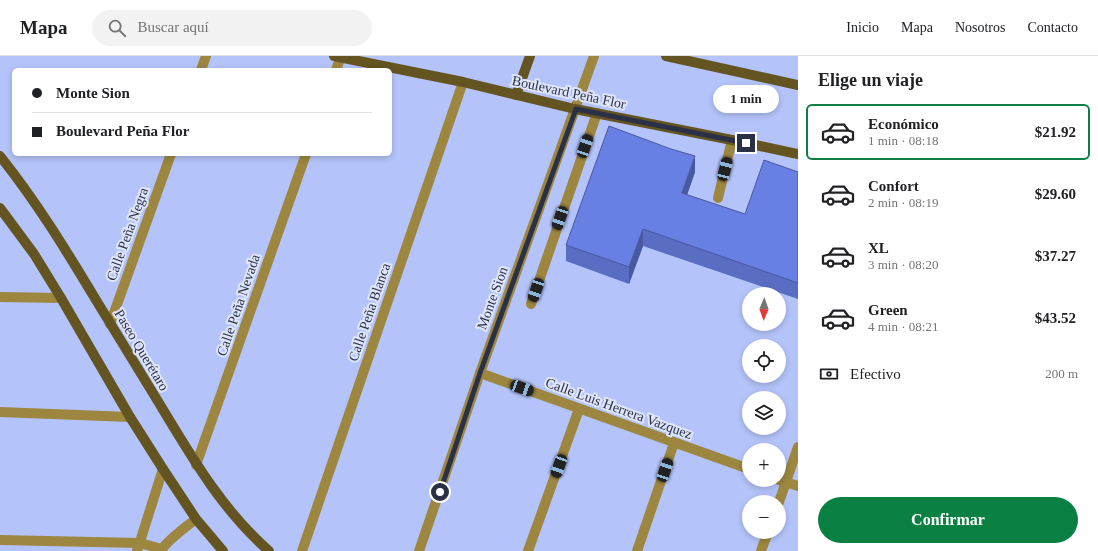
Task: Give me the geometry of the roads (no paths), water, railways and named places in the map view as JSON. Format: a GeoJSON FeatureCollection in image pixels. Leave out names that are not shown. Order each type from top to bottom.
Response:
{"type":"FeatureCollection","features":[{"type":"Feature","properties":{"kind":"main road","name":"Boulevard Peña Flor"},"geometry":{"type":"LineString","coordinates":[[338,56],[463,82],[576,109],[798,154]]}},
{"type":"Feature","properties":{"kind":"main road"},"geometry":{"type":"LineString","coordinates":[[516,95],[530,56]]}},
{"type":"Feature","properties":{"kind":"main road"},"geometry":{"type":"LineString","coordinates":[[666,56],[703,60],[798,85]]}},
{"type":"Feature","properties":{"kind":"main road","name":"Paseo Querétaro"},"geometry":{"type":"LineString","coordinates":[[0,156],[16,176],[62,244],[196,465],[222,502],[254,538],[269,551]]}},
{"type":"Feature","properties":{"kind":"main road"},"geometry":{"type":"LineString","coordinates":[[0,208],[34,254],[130,417],[163,469],[196,519],[223,551]]}},
{"type":"Feature","properties":{"kind":"street"},"geometry":{"type":"LineString","coordinates":[[202,68],[206,56]]}},
{"type":"Feature","properties":{"kind":"street"},"geometry":{"type":"LineString","coordinates":[[336,68],[338,56]]}},
{"type":"Feature","properties":{"kind":"street","name":"Monte Sion"},"geometry":{"type":"LineString","coordinates":[[419,551],[480,373],[594,56]]}},
{"type":"Feature","properties":{"kind":"street","name":"Calle Peña Blanca"},"geometry":{"type":"LineString","coordinates":[[302,551],[463,82]]}},
{"type":"Feature","properties":{"kind":"street"},"geometry":{"type":"LineString","coordinates":[[531,304],[597,113]]}},
{"type":"Feature","properties":{"kind":"street"},"geometry":{"type":"LineString","coordinates":[[718,198],[732,140]]}},
{"type":"Feature","properties":{"kind":"street","name":"Calle Peña Negra"},"geometry":{"type":"LineString","coordinates":[[110,324],[170,156]]}},
{"type":"Feature","properties":{"kind":"street","name":"Calle Peña Nevada"},"geometry":{"type":"LineString","coordinates":[[196,465],[305,156]]}},
{"type":"Feature","properties":{"kind":"street"},"geometry":{"type":"LineString","coordinates":[[0,297],[61,298]]}},
{"type":"Feature","properties":{"kind":"street","name":"Calle Luis Herrera Vazquez"},"geometry":{"type":"LineString","coordinates":[[480,373],[742,467]]}},
{"type":"Feature","properties":{"kind":"street"},"geometry":{"type":"LineString","coordinates":[[528,551],[579,409]]}},
{"type":"Feature","properties":{"kind":"street"},"geometry":{"type":"LineString","coordinates":[[0,412],[130,417]]}},
{"type":"Feature","properties":{"kind":"street"},"geometry":{"type":"LineString","coordinates":[[637,551],[674,443]]}},
{"type":"Feature","properties":{"kind":"street"},"geometry":{"type":"LineString","coordinates":[[786,472],[798,447]]}},
{"type":"Feature","properties":{"kind":"street"},"geometry":{"type":"LineString","coordinates":[[138,547],[163,469]]}},
{"type":"Feature","properties":{"kind":"street"},"geometry":{"type":"LineString","coordinates":[[786,482],[798,486]]}},
{"type":"Feature","properties":{"kind":"street"},"geometry":{"type":"LineString","coordinates":[[0,540],[138,547],[162,550],[196,519]]}},
{"type":"Feature","properties":{"kind":"street"},"geometry":{"type":"LineString","coordinates":[[761,551],[765,539]]}}]}
